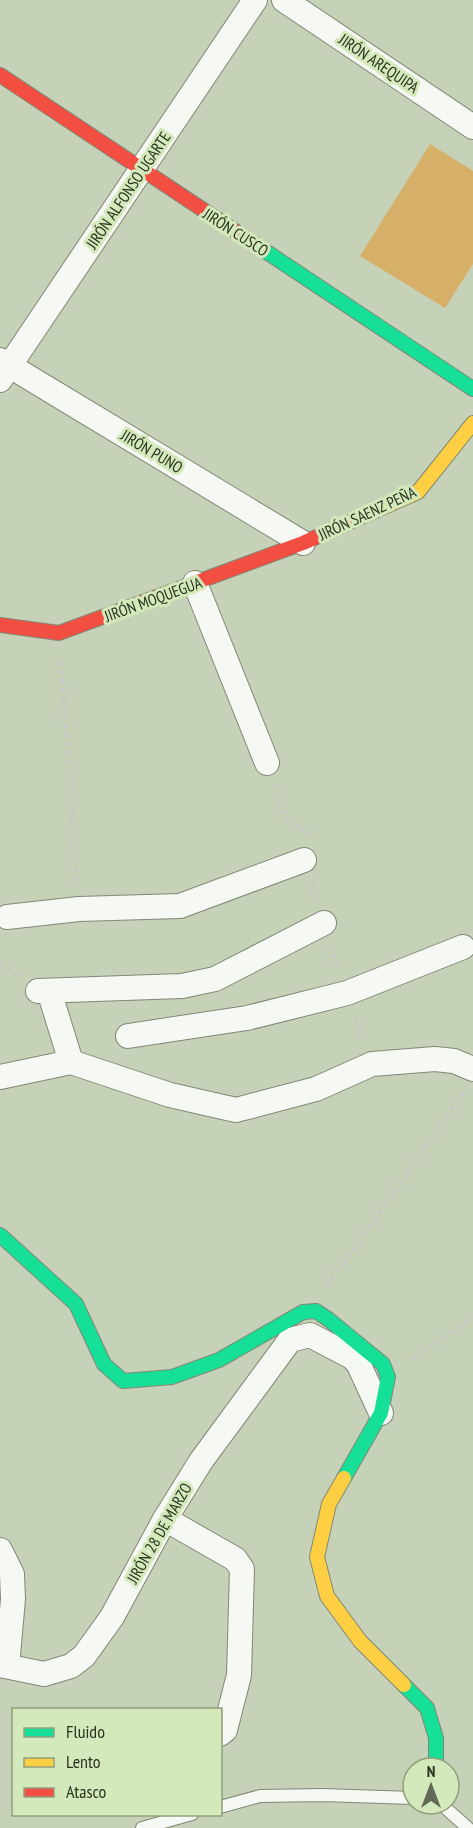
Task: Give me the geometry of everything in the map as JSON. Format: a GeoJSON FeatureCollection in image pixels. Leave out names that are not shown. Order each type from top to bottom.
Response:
{"type":"FeatureCollection","features":[{"type":"Feature","properties":{"kind":"street","name":"JIRÓN ALFONSO UGARTE"},"geometry":{"type":"LineString","coordinates":[[3,368],[142,170],[255,0]]}},
{"type":"Feature","properties":{"kind":"street","name":"JIRÓN AREQUIPA"},"geometry":{"type":"LineString","coordinates":[[284,0],[473,127]]}},
{"type":"Feature","properties":{"kind":"street","name":"JIRÓN CUSCO"},"geometry":{"type":"LineString","coordinates":[[0,75],[473,388]]}},
{"type":"Feature","properties":{"kind":"street","name":"JIRÓN PUNO"},"geometry":{"type":"LineString","coordinates":[[3,368],[303,543]]}},
{"type":"Feature","properties":{"kind":"street","name":"JIRÓN SAENZ PEÑA"},"geometry":{"type":"LineString","coordinates":[[303,543],[418,492],[473,423]]}},
{"type":"Feature","properties":{"kind":"street","name":"JIRÓN MOQUEGUA"},"geometry":{"type":"LineString","coordinates":[[0,625],[59,633],[303,543]]}},
{"type":"Feature","properties":{"kind":"street"},"geometry":{"type":"LineString","coordinates":[[195,583],[267,763]]}},
{"type":"Feature","properties":{"kind":"street"},"geometry":{"type":"LineString","coordinates":[[7,917],[79,909],[180,906],[304,860]]}},
{"type":"Feature","properties":{"kind":"street"},"geometry":{"type":"LineString","coordinates":[[71,1062],[44,991],[182,986],[215,979],[324,924]]}},
{"type":"Feature","properties":{"kind":"street"},"geometry":{"type":"LineString","coordinates":[[128,1036],[247,1018],[347,993],[463,947]]}},
{"type":"Feature","properties":{"kind":"street"},"geometry":{"type":"LineString","coordinates":[[0,1077],[71,1062],[170,1095],[236,1110],[316,1089],[372,1064],[435,1059],[454,1061],[470,1079]]}},
{"type":"Feature","properties":{"kind":"street"},"geometry":{"type":"LineString","coordinates":[[0,1235],[76,1304],[104,1364],[123,1381],[172,1377],[219,1360],[303,1312],[316,1311],[383,1364],[388,1377],[381,1413],[328,1504],[317,1557],[327,1596],[360,1641],[427,1708],[436,1738],[436,1756]]}},
{"type":"Feature","properties":{"kind":"street","name":"JIRÓN 28 DE MARZO"},"geometry":{"type":"LineString","coordinates":[[3,1666],[44,1674],[71,1666],[84,1656],[112,1617],[165,1519],[201,1461],[290,1340],[310,1335],[352,1357],[358,1363],[381,1413]]}},
{"type":"Feature","properties":{"kind":"street"},"geometry":{"type":"LineString","coordinates":[[165,1519],[235,1559],[242,1569],[239,1675],[225,1730],[222,1732]]}},
{"type":"Feature","properties":{"kind":"street"},"geometry":{"type":"LineString","coordinates":[[0,1550],[12,1574],[13,1591],[3,1666]]}},
{"type":"Feature","properties":{"kind":"lane"},"geometry":{"type":"LineString","coordinates":[[222,1806],[260,1796],[401,1798]]}},
{"type":"Feature","properties":{"kind":"lane"},"geometry":{"type":"LineString","coordinates":[[142,1828],[188,1816]]}},
{"type":"Feature","properties":{"kind":"lane"},"geometry":{"type":"LineString","coordinates":[[454,1816],[468,1828]]}},
{"type":"Feature","properties":{"kind":"path"},"geometry":{"type":"LineString","coordinates":[[59,633],[79,909]]}},
{"type":"Feature","properties":{"kind":"path"},"geometry":{"type":"LineString","coordinates":[[303,1312],[354,1249],[470,1079]]}},
{"type":"Feature","properties":{"kind":"path"},"geometry":{"type":"LineString","coordinates":[[388,1377],[473,1317]]}},
{"type":"Feature","properties":{"kind":"shaded area"},"geometry":{"type":"Polygon","coordinates":[[[430,144],[473,171],[473,264],[445,308],[360,256],[430,144]]]}},
{"type":"Feature","properties":{"kind":"traffic: fast"},"geometry":{"type":"LineString","coordinates":[[244,237],[473,389]]}},
{"type":"Feature","properties":{"kind":"traffic: fast"},"geometry":{"type":"LineString","coordinates":[[0,1235],[76,1304],[104,1364],[123,1381],[172,1377],[219,1360],[303,1312],[316,1311],[328,1319],[383,1364],[388,1377],[381,1413],[344,1478]]}},
{"type":"Feature","properties":{"kind":"traffic: fast"},"geometry":{"type":"LineString","coordinates":[[404,1685],[427,1708],[436,1738],[436,1756]]}},
{"type":"Feature","properties":{"kind":"traffic: slow"},"geometry":{"type":"LineString","coordinates":[[359,518],[418,492],[473,423]]}},
{"type":"Feature","properties":{"kind":"traffic: slow"},"geometry":{"type":"LineString","coordinates":[[344,1478],[329,1504],[317,1557],[327,1596],[360,1641],[404,1685]]}},
{"type":"Feature","properties":{"kind":"traffic: jam"},"geometry":{"type":"LineString","coordinates":[[0,75],[244,237]]}},
{"type":"Feature","properties":{"kind":"traffic: jam"},"geometry":{"type":"LineString","coordinates":[[0,625],[59,633],[303,543],[359,518]]}}]}
